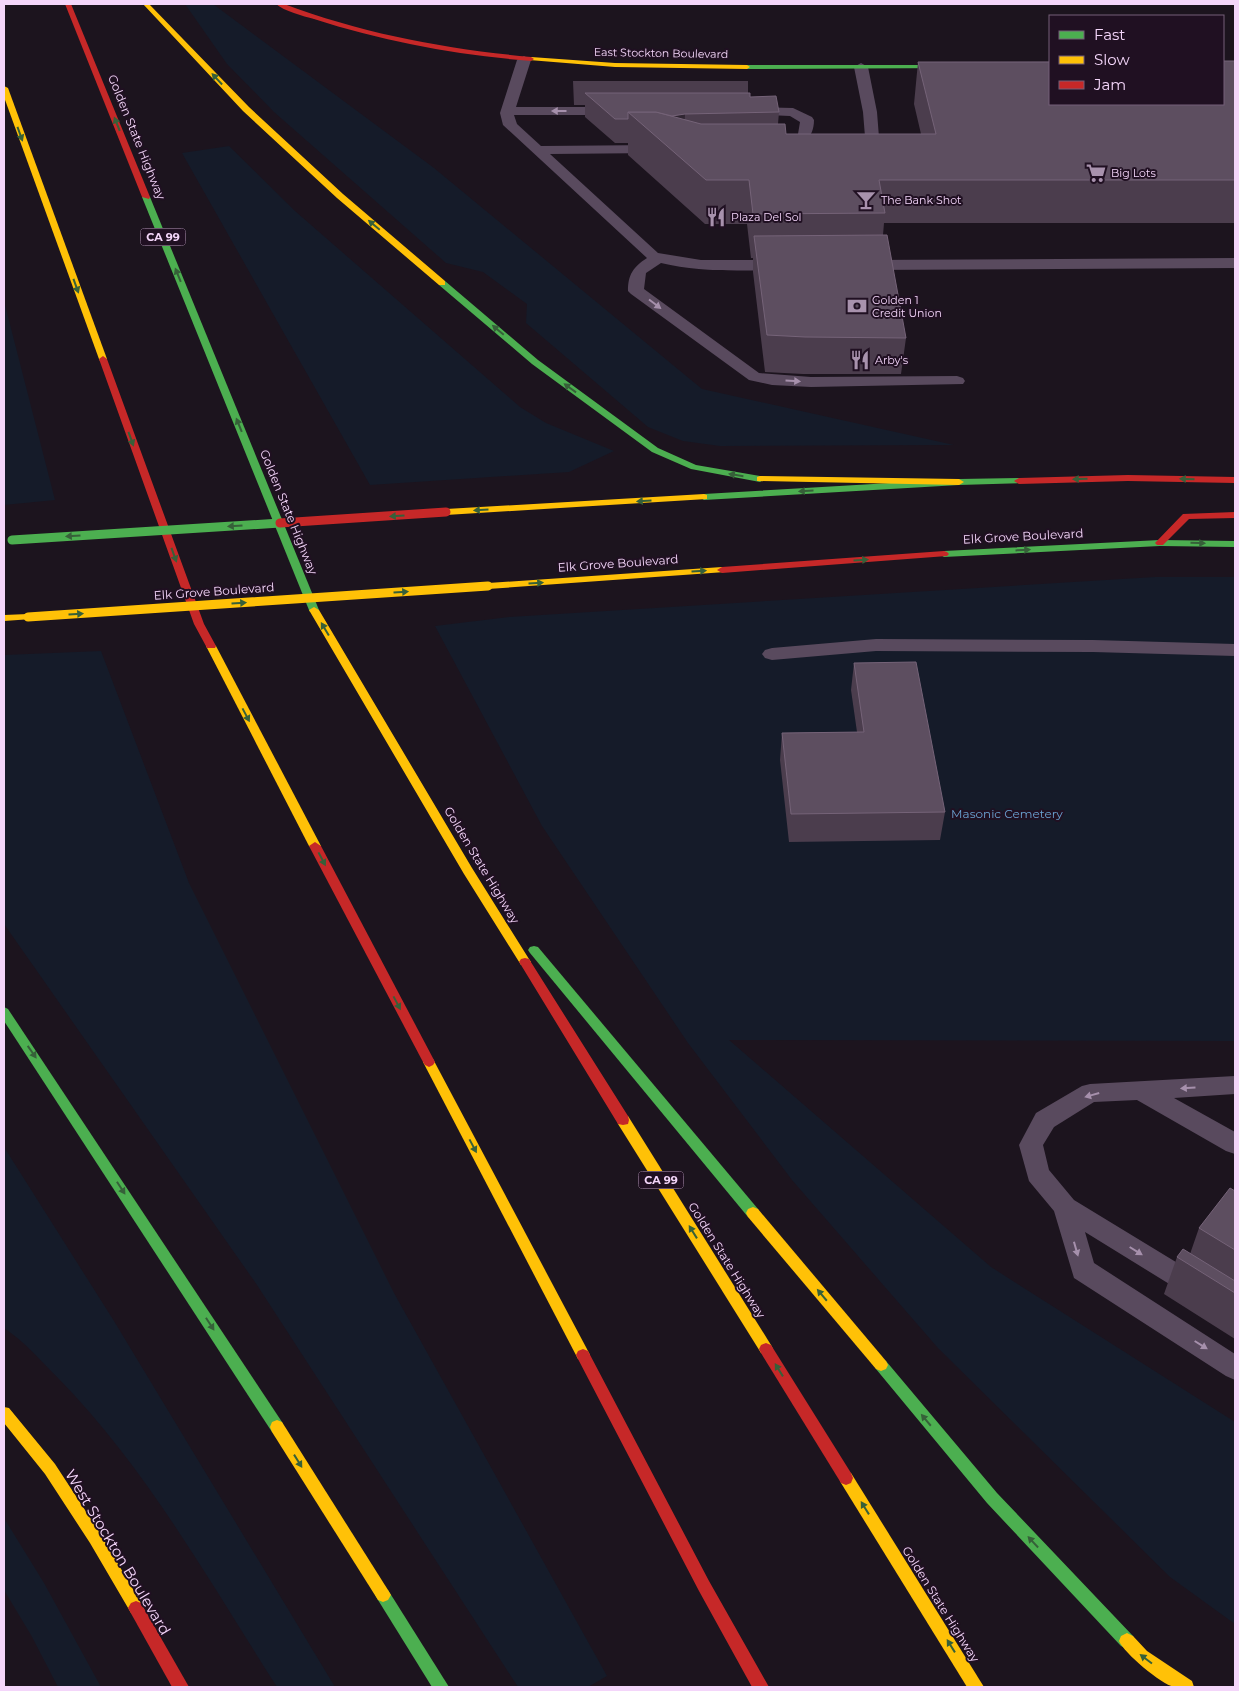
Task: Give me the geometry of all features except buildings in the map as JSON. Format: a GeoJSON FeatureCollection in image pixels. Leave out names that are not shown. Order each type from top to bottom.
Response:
{"type":"FeatureCollection","features":[{"type":"Feature","properties":{"kind":"main road","name":"Golden State Highway"},"geometry":{"type":"LineString","coordinates":[[68,4],[316,613],[468,872],[976,1687]]}},
{"type":"Feature","properties":{"kind":"main road"},"geometry":{"type":"LineString","coordinates":[[146,4],[246,110],[340,196],[535,362],[655,450],[694,467],[767,480],[959,482],[1128,478],[1235,480]]}},
{"type":"Feature","properties":{"kind":"main road","name":"East Stockton Boulevard"},"geometry":{"type":"LineString","coordinates":[[279,4],[351,28],[417,43],[524,60],[663,67],[970,67]]}},
{"type":"Feature","properties":{"kind":"main road"},"geometry":{"type":"LineString","coordinates":[[4,88],[199,624],[704,1586],[762,1687]]}},
{"type":"Feature","properties":{"kind":"main road"},"geometry":{"type":"LineString","coordinates":[[8,540],[959,482]]}},
{"type":"Feature","properties":{"kind":"main road"},"geometry":{"type":"LineString","coordinates":[[1160,543],[1186,516],[1235,515]]}},
{"type":"Feature","properties":{"kind":"main road","name":"Elk Grove Boulevard"},"geometry":{"type":"LineString","coordinates":[[4,618],[949,554],[1160,543],[1235,544]]}},
{"type":"Feature","properties":{"kind":"main road"},"geometry":{"type":"LineString","coordinates":[[468,872],[992,1498],[1141,1656],[1186,1687]]}},
{"type":"Feature","properties":{"kind":"main road"},"geometry":{"type":"LineString","coordinates":[[4,1012],[36,1058],[252,1390],[441,1687]]}},
{"type":"Feature","properties":{"kind":"main road","name":"West Stockton Boulevard"},"geometry":{"type":"LineString","coordinates":[[4,1413],[50,1469],[95,1538],[182,1687]]}},
{"type":"Feature","properties":{"kind":"lane"},"geometry":{"type":"LineString","coordinates":[[524,60],[508,111],[510,125],[653,256],[670,261],[718,265],[798,265]]}},
{"type":"Feature","properties":{"kind":"lane"},"geometry":{"type":"LineString","coordinates":[[847,162],[856,162],[873,150],[870,112],[861,67]]}},
{"type":"Feature","properties":{"kind":"lane"},"geometry":{"type":"LineString","coordinates":[[508,111],[625,111]]}},
{"type":"Feature","properties":{"kind":"lane"},"geometry":{"type":"LineString","coordinates":[[734,111],[793,112],[807,120],[808,130],[798,141],[770,143]]}},
{"type":"Feature","properties":{"kind":"lane"},"geometry":{"type":"LineString","coordinates":[[538,150],[675,150]]}},
{"type":"Feature","properties":{"kind":"lane"},"geometry":{"type":"LineString","coordinates":[[658,258],[639,271],[635,278],[636,290],[746,373],[755,377],[811,382],[957,381]]}},
{"type":"Feature","properties":{"kind":"lane"},"geometry":{"type":"LineString","coordinates":[[848,265],[1235,263]]}},
{"type":"Feature","properties":{"kind":"lane"},"geometry":{"type":"LineString","coordinates":[[772,654],[876,645],[1093,646],[1235,650]]}},
{"type":"Feature","properties":{"kind":"lane"},"geometry":{"type":"LineString","coordinates":[[1235,1085],[1090,1093],[1046,1120],[1031,1145],[1038,1174],[1064,1207],[1235,1311]]}},
{"type":"Feature","properties":{"kind":"lane"},"geometry":{"type":"LineString","coordinates":[[1140,1090],[1235,1144]]}},
{"type":"Feature","properties":{"kind":"lane"},"geometry":{"type":"LineString","coordinates":[[1064,1207],[1083,1270],[1235,1368]]}},
{"type":"Feature","properties":{"kind":"green space"},"geometry":{"type":"Polygon","coordinates":[[[185,4],[213,4],[434,168],[702,389],[954,445],[720,446],[683,441],[648,427],[526,323],[527,304],[483,272],[446,263],[274,112],[227,64],[185,4]]]}},
{"type":"Feature","properties":{"kind":"green space"},"geometry":{"type":"Polygon","coordinates":[[[229,146],[295,211],[520,407],[546,423],[614,451],[569,472],[370,485],[182,153],[229,146]]]}},
{"type":"Feature","properties":{"kind":"green space"},"geometry":{"type":"Polygon","coordinates":[[[4,301],[55,500],[4,505],[4,301]]]}},
{"type":"Feature","properties":{"kind":"green space","name":"Masonic Cemetery"},"geometry":{"type":"Polygon","coordinates":[[[1155,577],[1235,577],[1235,1041],[729,1040],[991,1267],[1235,1422],[1235,1624],[1170,1577],[938,1348],[792,1180],[688,1043],[542,826],[435,626],[509,617],[1155,577]]]}},
{"type":"Feature","properties":{"kind":"green space"},"geometry":{"type":"Polygon","coordinates":[[[101,651],[189,883],[394,1293],[607,1676],[588,1687],[518,1687],[257,1285],[4,924],[4,655],[101,651]]]}},
{"type":"Feature","properties":{"kind":"green space"},"geometry":{"type":"Polygon","coordinates":[[[4,1147],[114,1321],[335,1687],[277,1687],[176,1527],[121,1450],[59,1379],[12,1333],[4,1328],[4,1147]]]}},
{"type":"Feature","properties":{"kind":"green space"},"geometry":{"type":"Polygon","coordinates":[[[4,1518],[44,1583],[101,1687],[58,1687],[31,1635],[4,1590],[4,1518]]]}},
{"type":"Feature","properties":{"kind":"traffic: fast"},"geometry":{"type":"LineString","coordinates":[[747,67],[955,67]]}},
{"type":"Feature","properties":{"kind":"traffic: fast"},"geometry":{"type":"LineString","coordinates":[[146,197],[314,610]]}},
{"type":"Feature","properties":{"kind":"traffic: fast"},"geometry":{"type":"LineString","coordinates":[[442,283],[535,362],[655,450],[694,467],[760,479]]}},
{"type":"Feature","properties":{"kind":"traffic: fast"},"geometry":{"type":"LineString","coordinates":[[704,497],[959,482],[1019,481]]}},
{"type":"Feature","properties":{"kind":"traffic: fast"},"geometry":{"type":"LineString","coordinates":[[12,540],[280,523]]}},
{"type":"Feature","properties":{"kind":"traffic: fast"},"geometry":{"type":"LineString","coordinates":[[944,554],[1160,543],[1235,544]]}},
{"type":"Feature","properties":{"kind":"traffic: fast"},"geometry":{"type":"LineString","coordinates":[[534,950],[753,1213]]}},
{"type":"Feature","properties":{"kind":"traffic: fast"},"geometry":{"type":"LineString","coordinates":[[4,1012],[277,1427]]}},
{"type":"Feature","properties":{"kind":"traffic: fast"},"geometry":{"type":"LineString","coordinates":[[881,1365],[992,1498],[1127,1641]]}},
{"type":"Feature","properties":{"kind":"traffic: fast"},"geometry":{"type":"LineString","coordinates":[[383,1595],[441,1687]]}},
{"type":"Feature","properties":{"kind":"traffic: slow"},"geometry":{"type":"LineString","coordinates":[[146,4],[246,109],[340,196],[442,283]]}},
{"type":"Feature","properties":{"kind":"traffic: slow"},"geometry":{"type":"LineString","coordinates":[[531,59],[615,65],[747,67]]}},
{"type":"Feature","properties":{"kind":"traffic: slow"},"geometry":{"type":"LineString","coordinates":[[4,88],[103,359]]}},
{"type":"Feature","properties":{"kind":"traffic: slow"},"geometry":{"type":"LineString","coordinates":[[760,479],[959,482]]}},
{"type":"Feature","properties":{"kind":"traffic: slow"},"geometry":{"type":"LineString","coordinates":[[446,512],[704,497]]}},
{"type":"Feature","properties":{"kind":"traffic: slow"},"geometry":{"type":"LineString","coordinates":[[488,586],[722,570]]}},
{"type":"Feature","properties":{"kind":"traffic: slow"},"geometry":{"type":"LineString","coordinates":[[28,617],[488,586]]}},
{"type":"Feature","properties":{"kind":"traffic: slow"},"geometry":{"type":"LineString","coordinates":[[314,610],[468,871],[525,962]]}},
{"type":"Feature","properties":{"kind":"traffic: slow"},"geometry":{"type":"LineString","coordinates":[[4,618],[28,617]]}},
{"type":"Feature","properties":{"kind":"traffic: slow"},"geometry":{"type":"LineString","coordinates":[[211,646],[315,846]]}},
{"type":"Feature","properties":{"kind":"traffic: slow"},"geometry":{"type":"LineString","coordinates":[[429,1062],[583,1355]]}},
{"type":"Feature","properties":{"kind":"traffic: slow"},"geometry":{"type":"LineString","coordinates":[[623,1120],[766,1349]]}},
{"type":"Feature","properties":{"kind":"traffic: slow"},"geometry":{"type":"LineString","coordinates":[[753,1213],[881,1365]]}},
{"type":"Feature","properties":{"kind":"traffic: slow"},"geometry":{"type":"LineString","coordinates":[[4,1413],[50,1469],[95,1538],[136,1608]]}},
{"type":"Feature","properties":{"kind":"traffic: slow"},"geometry":{"type":"LineString","coordinates":[[277,1427],[383,1595]]}},
{"type":"Feature","properties":{"kind":"traffic: slow"},"geometry":{"type":"LineString","coordinates":[[846,1478],[976,1687]]}},
{"type":"Feature","properties":{"kind":"traffic: slow"},"geometry":{"type":"LineString","coordinates":[[1127,1641],[1141,1656],[1186,1687]]}},
{"type":"Feature","properties":{"kind":"traffic: jam"},"geometry":{"type":"LineString","coordinates":[[68,4],[146,197]]}},
{"type":"Feature","properties":{"kind":"traffic: jam"},"geometry":{"type":"LineString","coordinates":[[279,4],[339,25],[403,41],[467,52],[531,59]]}},
{"type":"Feature","properties":{"kind":"traffic: jam"},"geometry":{"type":"LineString","coordinates":[[103,359],[199,624],[211,646]]}},
{"type":"Feature","properties":{"kind":"traffic: jam"},"geometry":{"type":"LineString","coordinates":[[1019,481],[1128,478],[1235,480]]}},
{"type":"Feature","properties":{"kind":"traffic: jam"},"geometry":{"type":"LineString","coordinates":[[280,523],[446,512]]}},
{"type":"Feature","properties":{"kind":"traffic: jam"},"geometry":{"type":"LineString","coordinates":[[1160,543],[1186,516],[1235,515]]}},
{"type":"Feature","properties":{"kind":"traffic: jam"},"geometry":{"type":"LineString","coordinates":[[722,570],[944,554]]}},
{"type":"Feature","properties":{"kind":"traffic: jam"},"geometry":{"type":"LineString","coordinates":[[315,846],[429,1062]]}},
{"type":"Feature","properties":{"kind":"traffic: jam"},"geometry":{"type":"LineString","coordinates":[[525,962],[623,1120]]}},
{"type":"Feature","properties":{"kind":"traffic: jam"},"geometry":{"type":"LineString","coordinates":[[766,1349],[846,1478]]}},
{"type":"Feature","properties":{"kind":"traffic: jam"},"geometry":{"type":"LineString","coordinates":[[583,1355],[704,1586],[761,1687]]}},
{"type":"Feature","properties":{"kind":"traffic: jam"},"geometry":{"type":"LineString","coordinates":[[136,1608],[181,1687]]}},
{"type":"Feature","properties":{"kind":"place","name":"Big Lots"},"geometry":{"type":"Point","coordinates":[1096,173]}},
{"type":"Feature","properties":{"kind":"place","name":"The Bank Shot"},"geometry":{"type":"Point","coordinates":[866,200]}},
{"type":"Feature","properties":{"kind":"place","name":"Plaza Del Sol"},"geometry":{"type":"Point","coordinates":[716,217]}},
{"type":"Feature","properties":{"kind":"place","name":"Golden 1 Credit Union"},"geometry":{"type":"Point","coordinates":[857,306]}},
{"type":"Feature","properties":{"kind":"place","name":"Arby's"},"geometry":{"type":"Point","coordinates":[860,360]}}]}
